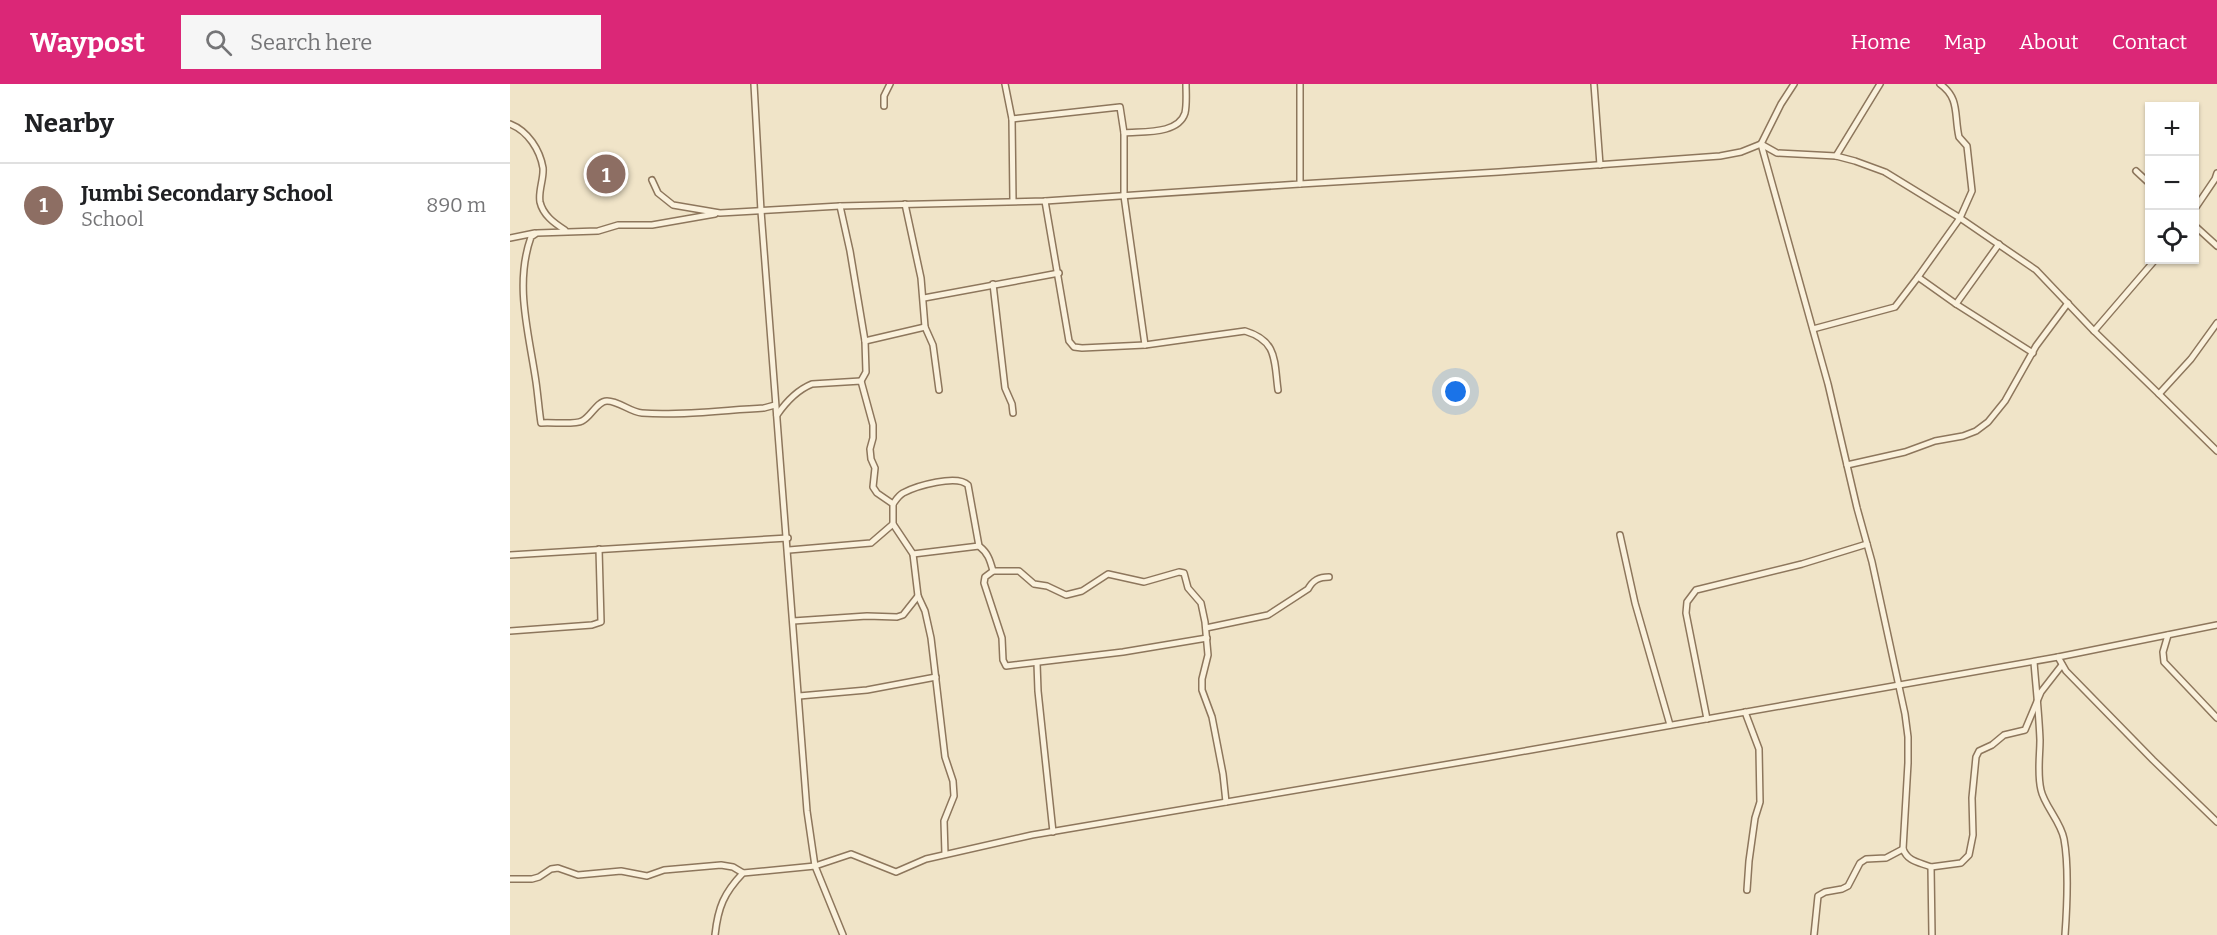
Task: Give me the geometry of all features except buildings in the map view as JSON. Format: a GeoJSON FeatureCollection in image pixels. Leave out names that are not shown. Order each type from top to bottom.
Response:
{"type":"FeatureCollection","features":[{"type":"Feature","properties":{"kind":"street"},"geometry":{"type":"LineString","coordinates":[[754,84],[760,211],[789,550],[807,811],[816,866],[843,935]]}},
{"type":"Feature","properties":{"kind":"street"},"geometry":{"type":"LineString","coordinates":[[884,106],[884,96],[890,84]]}},
{"type":"Feature","properties":{"kind":"street"},"geometry":{"type":"LineString","coordinates":[[1005,84],[1012,119],[1013,201]]}},
{"type":"Feature","properties":{"kind":"street"},"geometry":{"type":"LineString","coordinates":[[1124,133],[1168,129],[1178,124],[1185,111],[1186,84]]}},
{"type":"Feature","properties":{"kind":"street"},"geometry":{"type":"LineString","coordinates":[[1300,84],[1300,184]]}},
{"type":"Feature","properties":{"kind":"street"},"geometry":{"type":"LineString","coordinates":[[1594,84],[1600,165]]}},
{"type":"Feature","properties":{"kind":"street"},"geometry":{"type":"LineString","coordinates":[[510,238],[537,232],[581,233],[618,225],[652,225],[720,213],[840,206],[1045,201],[1720,156],[1741,152],[1761,144],[1794,84]]}},
{"type":"Feature","properties":{"kind":"street"},"geometry":{"type":"LineString","coordinates":[[1836,156],[1880,84]]}},
{"type":"Feature","properties":{"kind":"street"},"geometry":{"type":"LineString","coordinates":[[1813,329],[1895,306],[1959,218],[1972,191],[1968,150],[1959,137],[1955,105],[1950,91],[1940,84]]}},
{"type":"Feature","properties":{"kind":"street"},"geometry":{"type":"LineString","coordinates":[[1012,119],[1120,107],[1124,133],[1124,196],[1145,345]]}},
{"type":"Feature","properties":{"kind":"street"},"geometry":{"type":"LineString","coordinates":[[510,124],[529,136],[543,169],[540,201],[546,215],[566,231]]}},
{"type":"Feature","properties":{"kind":"street"},"geometry":{"type":"LineString","coordinates":[[1761,144],[1777,153],[1836,156],[1885,172],[1999,244],[2036,270],[2094,331],[2217,452]]}},
{"type":"Feature","properties":{"kind":"street"},"geometry":{"type":"LineString","coordinates":[[1761,144],[1813,329],[1867,544],[1898,686],[1908,736],[1903,849],[1911,860],[1931,867],[1961,862],[1969,855],[1973,835],[1972,798],[1976,757],[1979,751],[1992,745],[2004,735],[2025,730],[2044,687],[2062,665]]}},
{"type":"Feature","properties":{"kind":"street"},"geometry":{"type":"LineString","coordinates":[[2136,171],[2145,179]]}},
{"type":"Feature","properties":{"kind":"street"},"geometry":{"type":"LineString","coordinates":[[2199,202],[2217,173]]}},
{"type":"Feature","properties":{"kind":"street"},"geometry":{"type":"LineString","coordinates":[[652,180],[658,193],[673,205],[720,213]]}},
{"type":"Feature","properties":{"kind":"street"},"geometry":{"type":"LineString","coordinates":[[1045,201],[1069,341],[1074,347],[1145,345],[1245,331],[1259,335],[1272,351],[1278,390]]}},
{"type":"Feature","properties":{"kind":"street"},"geometry":{"type":"LineString","coordinates":[[905,204],[924,298],[925,327],[933,345],[939,390]]}},
{"type":"Feature","properties":{"kind":"street"},"geometry":{"type":"LineString","coordinates":[[840,206],[865,341],[866,372],[861,381],[873,425],[870,449],[875,468],[873,487],[877,493],[893,504]]}},
{"type":"Feature","properties":{"kind":"street"},"geometry":{"type":"LineString","coordinates":[[2199,230],[2217,246]]}},
{"type":"Feature","properties":{"kind":"street"},"geometry":{"type":"LineString","coordinates":[[537,232],[531,237],[528,246],[523,275],[527,339],[541,423],[555,421],[574,424],[582,421],[600,404],[607,401],[641,413],[764,408],[776,405]]}},
{"type":"Feature","properties":{"kind":"street"},"geometry":{"type":"LineString","coordinates":[[1956,304],[1999,244]]}},
{"type":"Feature","properties":{"kind":"street"},"geometry":{"type":"LineString","coordinates":[[2094,331],[2152,264]]}},
{"type":"Feature","properties":{"kind":"street"},"geometry":{"type":"LineString","coordinates":[[924,298],[1059,273]]}},
{"type":"Feature","properties":{"kind":"street"},"geometry":{"type":"LineString","coordinates":[[1918,277],[2032,352]]}},
{"type":"Feature","properties":{"kind":"street"},"geometry":{"type":"LineString","coordinates":[[993,284],[1005,388],[1013,413]]}},
{"type":"Feature","properties":{"kind":"street"},"geometry":{"type":"LineString","coordinates":[[1847,465],[1905,452],[1935,441],[1964,436],[1976,431],[1988,422],[2005,401],[2032,352],[2068,303]]}},
{"type":"Feature","properties":{"kind":"street"},"geometry":{"type":"LineString","coordinates":[[2159,394],[2191,359],[2217,323]]}},
{"type":"Feature","properties":{"kind":"street"},"geometry":{"type":"LineString","coordinates":[[865,341],[925,327]]}},
{"type":"Feature","properties":{"kind":"street"},"geometry":{"type":"LineString","coordinates":[[777,415],[786,402],[806,386],[861,381]]}},
{"type":"Feature","properties":{"kind":"street"},"geometry":{"type":"LineString","coordinates":[[945,854],[944,821],[954,796],[953,781],[945,757],[931,638],[925,611],[918,596],[913,554],[893,524],[893,504],[905,492],[918,488],[952,480],[965,482],[968,485],[979,546],[990,559],[993,571]]}},
{"type":"Feature","properties":{"kind":"street"},"geometry":{"type":"LineString","coordinates":[[789,550],[871,543],[893,524]]}},
{"type":"Feature","properties":{"kind":"street"},"geometry":{"type":"LineString","coordinates":[[1620,535],[1635,603],[1670,725]]}},
{"type":"Feature","properties":{"kind":"street"},"geometry":{"type":"LineString","coordinates":[[510,555],[788,538]]}},
{"type":"Feature","properties":{"kind":"street"},"geometry":{"type":"LineString","coordinates":[[1707,719],[1686,613],[1687,602],[1692,594],[1711,585],[1802,564],[1867,544]]}},
{"type":"Feature","properties":{"kind":"street"},"geometry":{"type":"LineString","coordinates":[[913,554],[979,546]]}},
{"type":"Feature","properties":{"kind":"street"},"geometry":{"type":"LineString","coordinates":[[510,631],[592,625],[601,622],[599,549]]}},
{"type":"Feature","properties":{"kind":"street"},"geometry":{"type":"LineString","coordinates":[[1207,638],[1006,666],[1002,638],[984,583],[985,577],[993,571],[1019,571],[1034,584],[1047,586],[1066,595],[1082,591],[1108,574],[1144,582],[1184,573],[1188,588],[1202,608],[1206,628],[1207,638],[1208,656],[1202,679],[1202,690],[1212,717],[1226,802]]}},
{"type":"Feature","properties":{"kind":"street"},"geometry":{"type":"LineString","coordinates":[[1206,628],[1268,615],[1308,589],[1312,582],[1320,577],[1329,577]]}},
{"type":"Feature","properties":{"kind":"street"},"geometry":{"type":"LineString","coordinates":[[793,621],[867,616],[897,617],[903,615],[918,596]]}},
{"type":"Feature","properties":{"kind":"street"},"geometry":{"type":"LineString","coordinates":[[510,879],[532,879],[551,869],[558,868],[578,875],[621,871],[647,876],[664,870],[721,865],[733,867],[743,873],[816,866],[845,854],[851,854],[896,872],[926,859],[1032,835],[2034,662],[2217,625]]}},
{"type":"Feature","properties":{"kind":"street"},"geometry":{"type":"LineString","coordinates":[[2168,635],[2163,652],[2164,662],[2217,718]]}},
{"type":"Feature","properties":{"kind":"street"},"geometry":{"type":"LineString","coordinates":[[2058,657],[2062,665],[2152,760],[2217,822]]}},
{"type":"Feature","properties":{"kind":"street"},"geometry":{"type":"LineString","coordinates":[[2034,662],[2040,731],[2040,787],[2064,838],[2068,903],[2065,935]]}},
{"type":"Feature","properties":{"kind":"street"},"geometry":{"type":"LineString","coordinates":[[1037,663],[1039,707],[1053,832]]}},
{"type":"Feature","properties":{"kind":"street"},"geometry":{"type":"LineString","coordinates":[[799,696],[867,690],[936,677]]}},
{"type":"Feature","properties":{"kind":"street"},"geometry":{"type":"LineString","coordinates":[[1745,712],[1759,749],[1760,802],[1755,818],[1747,890]]}},
{"type":"Feature","properties":{"kind":"street"},"geometry":{"type":"LineString","coordinates":[[1814,935],[1818,896],[1848,886],[1860,863],[1866,859],[1886,858],[1903,849]]}},
{"type":"Feature","properties":{"kind":"street"},"geometry":{"type":"LineString","coordinates":[[1931,867],[1932,935]]}},
{"type":"Feature","properties":{"kind":"street"},"geometry":{"type":"LineString","coordinates":[[716,935],[717,912],[729,888],[743,873]]}},
{"type":"Feature","properties":{"kind":"place","name":"Jumbi Secondary School"},"geometry":{"type":"Point","coordinates":[606,174]}}]}
